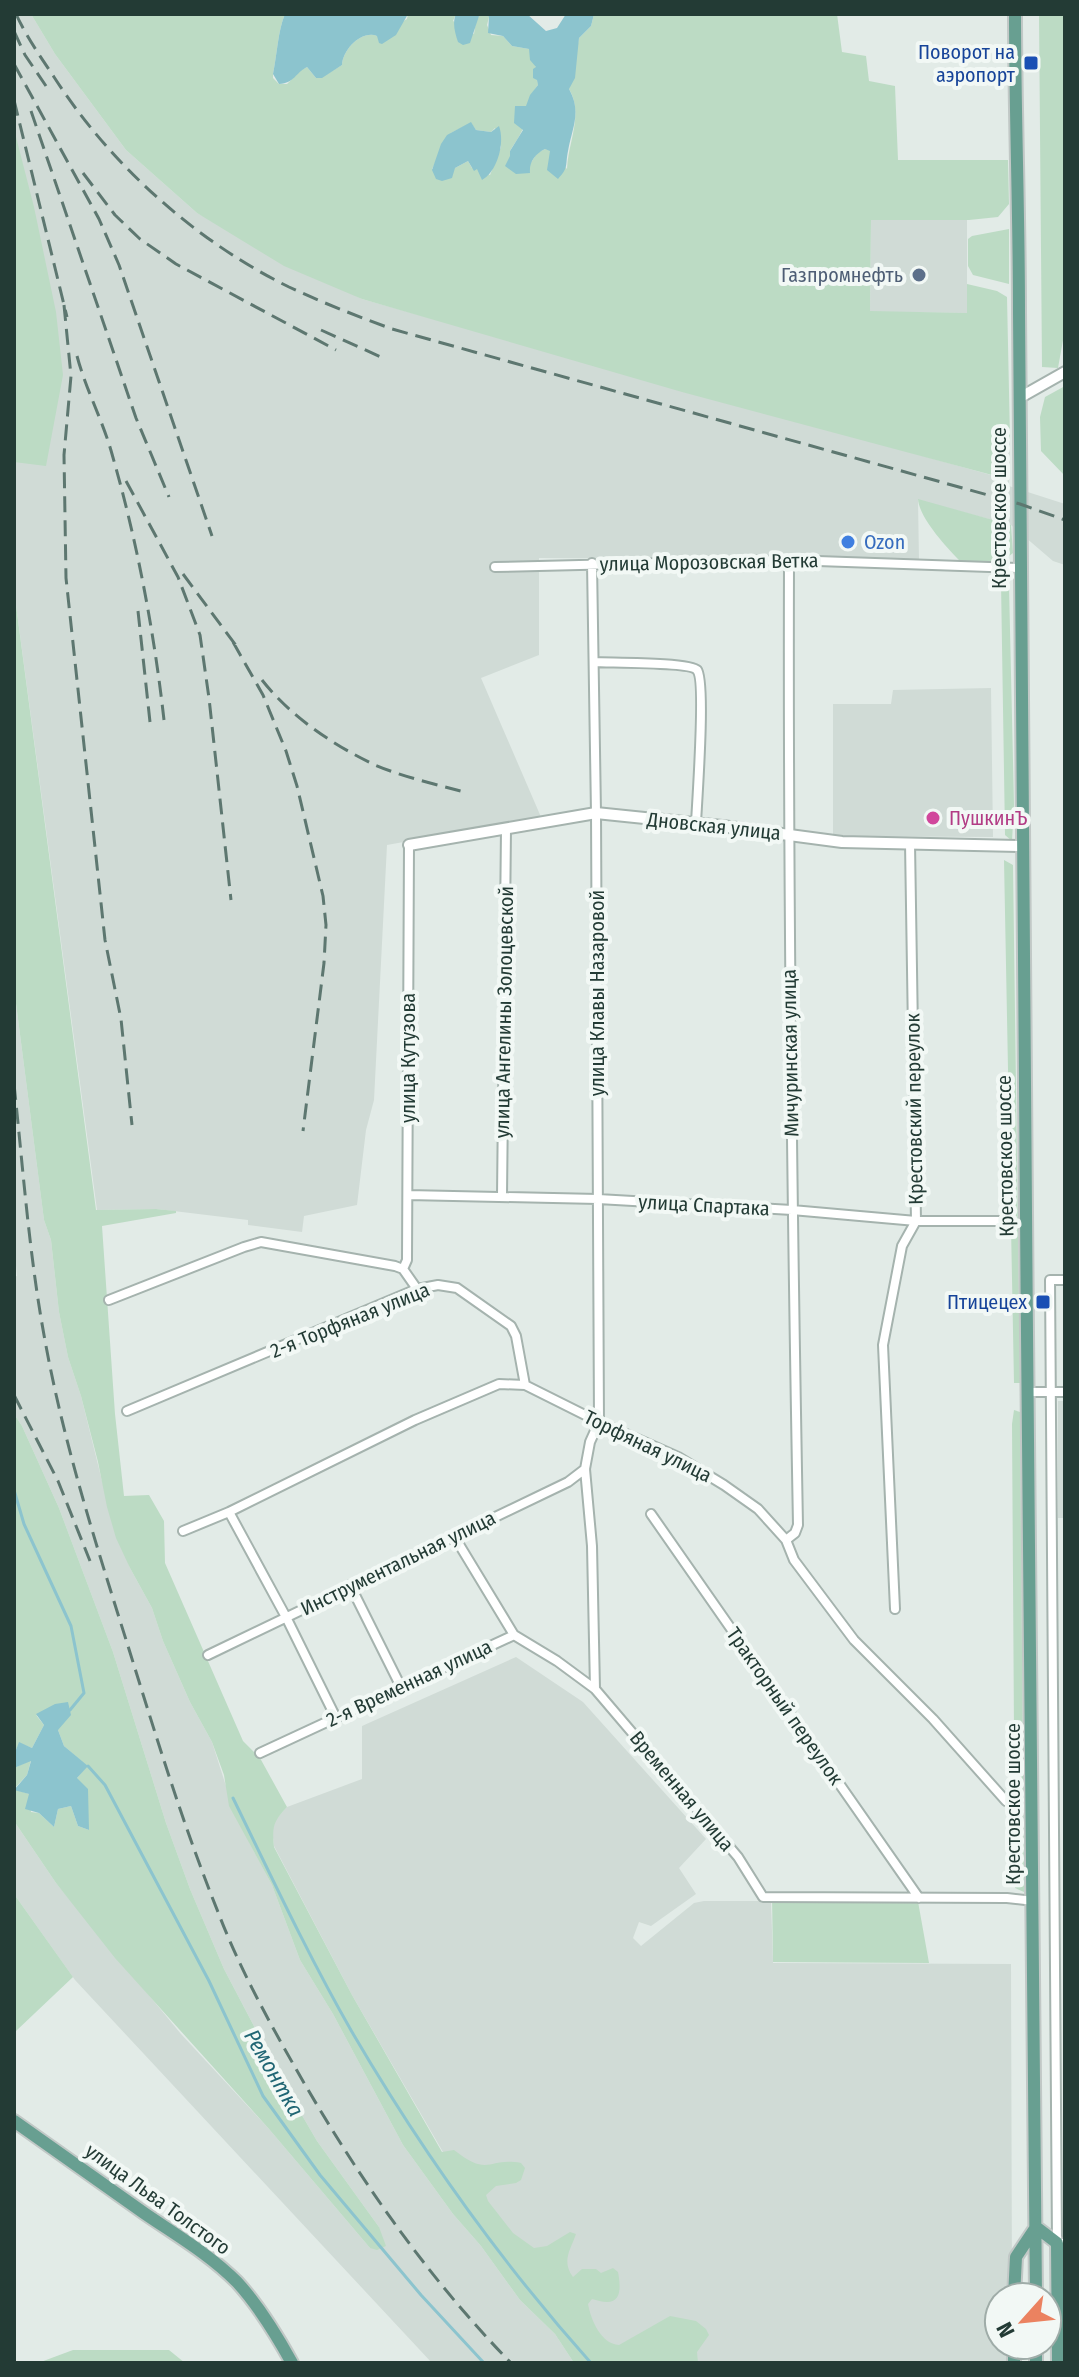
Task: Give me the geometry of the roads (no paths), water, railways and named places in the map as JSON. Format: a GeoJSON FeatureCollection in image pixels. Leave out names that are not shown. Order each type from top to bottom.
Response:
{"type":"FeatureCollection","features":[{"type":"Feature","properties":{"kind":"main road","name":"Крестовское шоссе"},"geometry":{"type":"LineString","coordinates":[[1015,14],[1036,2281]]}},
{"type":"Feature","properties":{"kind":"main road","name":"улица Льва Толстого"},"geometry":{"type":"LineString","coordinates":[[14,2121],[148,2216],[189,2241],[217,2264],[261,2311],[292,2363]]}},
{"type":"Feature","properties":{"kind":"main road"},"geometry":{"type":"LineString","coordinates":[[1015,2281],[1016,2257],[1036,2227],[1061,2243],[1058,2363]]}},
{"type":"Feature","properties":{"kind":"street"},"geometry":{"type":"LineString","coordinates":[[1019,398],[1065,372]]}},
{"type":"Feature","properties":{"kind":"street","name":"улица Морозовская Ветка"},"geometry":{"type":"LineString","coordinates":[[495,567],[789,560],[1019,568]]}},
{"type":"Feature","properties":{"kind":"street","name":"Мичуринская улица"},"geometry":{"type":"LineString","coordinates":[[786,1540],[795,1533],[798,1525],[788,834],[789,560]]}},
{"type":"Feature","properties":{"kind":"street","name":"улица Клавы Назаровой"},"geometry":{"type":"LineString","coordinates":[[592,563],[599,1422]]}},
{"type":"Feature","properties":{"kind":"street"},"geometry":{"type":"LineString","coordinates":[[594,662],[676,665],[698,670],[701,703],[696,823]]}},
{"type":"Feature","properties":{"kind":"street","name":"Дновская улица"},"geometry":{"type":"LineString","coordinates":[[409,845],[596,813],[842,842],[1021,846]]}},
{"type":"Feature","properties":{"kind":"street","name":"улица Ангелины Золоцевской"},"geometry":{"type":"LineString","coordinates":[[502,1196],[506,829]]}},
{"type":"Feature","properties":{"kind":"street","name":"Крестовский переулок"},"geometry":{"type":"LineString","coordinates":[[895,1609],[883,1345],[902,1246],[916,1221],[910,843]]}},
{"type":"Feature","properties":{"kind":"street","name":"улица Кутузова"},"geometry":{"type":"LineString","coordinates":[[403,1269],[407,1260],[408,1195],[409,845]]}},
{"type":"Feature","properties":{"kind":"street","name":"улица Спартака"},"geometry":{"type":"LineString","coordinates":[[408,1195],[598,1199],[792,1210],[916,1221],[999,1221]]}},
{"type":"Feature","properties":{"kind":"street"},"geometry":{"type":"LineString","coordinates":[[109,1300],[261,1242],[403,1269],[417,1289]]}},
{"type":"Feature","properties":{"kind":"street"},"geometry":{"type":"LineString","coordinates":[[1061,2243],[1060,2010],[1054,1870],[1050,1280],[1065,1280]]}},
{"type":"Feature","properties":{"kind":"street","name":"2-я Торфяная улица"},"geometry":{"type":"LineString","coordinates":[[127,1411],[417,1289],[438,1285],[457,1288],[511,1326],[516,1336],[525,1385]]}},
{"type":"Feature","properties":{"kind":"street"},"geometry":{"type":"LineString","coordinates":[[183,1531],[229,1512],[415,1420],[499,1384],[525,1385]]}},
{"type":"Feature","properties":{"kind":"street","name":"Торфяная улица"},"geometry":{"type":"LineString","coordinates":[[525,1385],[678,1457],[758,1509],[786,1540],[794,1560],[854,1640],[933,1719],[1006,1801]]}},
{"type":"Feature","properties":{"kind":"street"},"geometry":{"type":"LineString","coordinates":[[1029,1392],[1065,1392]]}},
{"type":"Feature","properties":{"kind":"street"},"geometry":{"type":"LineString","coordinates":[[595,1689],[592,1546],[585,1469],[590,1442],[599,1422]]}},
{"type":"Feature","properties":{"kind":"street","name":"Инструментальная улица"},"geometry":{"type":"LineString","coordinates":[[208,1655],[568,1482],[585,1469]]}},
{"type":"Feature","properties":{"kind":"street"},"geometry":{"type":"LineString","coordinates":[[229,1512],[336,1718]]}},
{"type":"Feature","properties":{"kind":"street","name":"Тракторный переулок"},"geometry":{"type":"LineString","coordinates":[[651,1514],[919,1898]]}},
{"type":"Feature","properties":{"kind":"street"},"geometry":{"type":"LineString","coordinates":[[454,1536],[514,1635]]}},
{"type":"Feature","properties":{"kind":"street"},"geometry":{"type":"LineString","coordinates":[[350,1585],[401,1687]]}},
{"type":"Feature","properties":{"kind":"street","name":"2-я Временная улица"},"geometry":{"type":"LineString","coordinates":[[260,1753],[514,1635],[595,1689]]}},
{"type":"Feature","properties":{"kind":"street","name":"Временная улица"},"geometry":{"type":"LineString","coordinates":[[595,1689],[738,1857],[763,1897],[1007,1898],[1034,1901]]}},
{"type":"Feature","properties":{"kind":"street"},"geometry":{"type":"LineString","coordinates":[[1054,1870],[1065,1869]]}},
{"type":"Feature","properties":{"kind":"water"},"geometry":{"type":"Polygon","coordinates":[[[285,14],[408,14],[396,35],[382,44],[377,36],[371,35],[354,42],[342,65],[322,78],[316,78],[307,67],[288,82],[279,84],[273,74],[285,14]]]}},
{"type":"Feature","properties":{"kind":"water"},"geometry":{"type":"Polygon","coordinates":[[[456,14],[527,14],[546,31],[557,28],[566,14],[594,14],[591,26],[579,38],[575,78],[569,89],[575,105],[575,120],[566,166],[558,179],[547,170],[550,151],[545,149],[533,159],[530,173],[516,174],[505,166],[523,130],[514,123],[515,106],[526,106],[538,85],[533,78],[536,67],[530,60],[529,49],[512,46],[503,36],[488,33],[487,15],[479,16],[470,43],[463,45],[458,42],[455,32],[456,14]]]}},
{"type":"Feature","properties":{"kind":"water"},"geometry":{"type":"Polygon","coordinates":[[[471,122],[476,130],[491,132],[499,126],[500,148],[492,170],[482,180],[477,169],[474,171],[468,161],[455,168],[452,178],[436,179],[432,170],[441,144],[447,135],[471,122]]]}},
{"type":"Feature","properties":{"kind":"water"},"geometry":{"type":"Polygon","coordinates":[[[68,1702],[71,1715],[58,1730],[64,1746],[88,1766],[77,1778],[88,1789],[89,1830],[78,1826],[71,1806],[58,1809],[54,1827],[39,1813],[25,1809],[29,1794],[14,1790],[27,1775],[31,1761],[14,1768],[14,1755],[19,1742],[32,1748],[44,1725],[36,1714],[55,1704],[68,1702]]]}},
{"type":"Feature","properties":{"kind":"waterway"},"geometry":{"type":"LineString","coordinates":[[14,1490],[24,1524],[71,1626],[84,1693],[70,1710]]}},
{"type":"Feature","properties":{"kind":"waterway","name":"Ремонтка"},"geometry":{"type":"LineString","coordinates":[[88,1766],[105,1785],[209,1981],[263,2096],[320,2175],[421,2295],[484,2363]]}},
{"type":"Feature","properties":{"kind":"waterway"},"geometry":{"type":"LineString","coordinates":[[233,1798],[336,2004],[378,2076],[463,2204],[525,2285],[591,2363]]}},
{"type":"Feature","properties":{"kind":"railway"},"geometry":{"type":"LineString","coordinates":[[16,14],[76,109],[128,170],[220,247],[289,287],[392,329],[1020,504],[1065,520]]}},
{"type":"Feature","properties":{"kind":"railway"},"geometry":{"type":"LineString","coordinates":[[14,31],[25,55],[46,86]]}},
{"type":"Feature","properties":{"kind":"railway"},"geometry":{"type":"LineString","coordinates":[[14,64],[99,219],[119,265],[212,536]]}},
{"type":"Feature","properties":{"kind":"railway"},"geometry":{"type":"LineString","coordinates":[[14,100],[67,317]]}},
{"type":"Feature","properties":{"kind":"railway"},"geometry":{"type":"LineString","coordinates":[[31,111],[136,418],[169,497]]}},
{"type":"Feature","properties":{"kind":"railway"},"geometry":{"type":"LineString","coordinates":[[83,173],[115,215],[140,239],[176,264],[336,350]]}},
{"type":"Feature","properties":{"kind":"railway"},"geometry":{"type":"LineString","coordinates":[[64,305],[71,376],[64,455],[66,578],[105,940],[121,1019],[132,1125]]}},
{"type":"Feature","properties":{"kind":"railway"},"geometry":{"type":"LineString","coordinates":[[321,330],[381,357]]}},
{"type":"Feature","properties":{"kind":"railway"},"geometry":{"type":"LineString","coordinates":[[77,356],[108,442],[137,553],[164,720]]}},
{"type":"Feature","properties":{"kind":"railway"},"geometry":{"type":"LineString","coordinates":[[126,481],[178,577],[200,635],[231,900]]}},
{"type":"Feature","properties":{"kind":"railway"},"geometry":{"type":"LineString","coordinates":[[183,574],[240,651]]}},
{"type":"Feature","properties":{"kind":"railway"},"geometry":{"type":"LineString","coordinates":[[138,611],[150,722]]}},
{"type":"Feature","properties":{"kind":"railway"},"geometry":{"type":"LineString","coordinates":[[233,642],[263,695],[286,751],[323,896],[326,925],[324,963],[303,1131]]}},
{"type":"Feature","properties":{"kind":"railway"},"geometry":{"type":"LineString","coordinates":[[262,680],[299,718],[359,757],[397,773],[464,792]]}},
{"type":"Feature","properties":{"kind":"railway"},"geometry":{"type":"LineString","coordinates":[[14,1084],[34,1273],[61,1414],[104,1569],[170,1780],[205,1879],[254,1992],[343,2147],[421,2259],[511,2363]]}},
{"type":"Feature","properties":{"kind":"railway"},"geometry":{"type":"LineString","coordinates":[[14,1395],[58,1481],[90,1561]]}},
{"type":"Feature","properties":{"kind":"place","name":"Поворот на аэропорт"},"geometry":{"type":"Point","coordinates":[1031,63]}},
{"type":"Feature","properties":{"kind":"place","name":"Газпромнефть"},"geometry":{"type":"Point","coordinates":[919,275]}},
{"type":"Feature","properties":{"kind":"place","name":"Ozon"},"geometry":{"type":"Point","coordinates":[848,542]}},
{"type":"Feature","properties":{"kind":"place","name":"ПушкинЪ"},"geometry":{"type":"Point","coordinates":[933,818]}},
{"type":"Feature","properties":{"kind":"place","name":"Птицецех"},"geometry":{"type":"Point","coordinates":[1043,1302]}}]}
